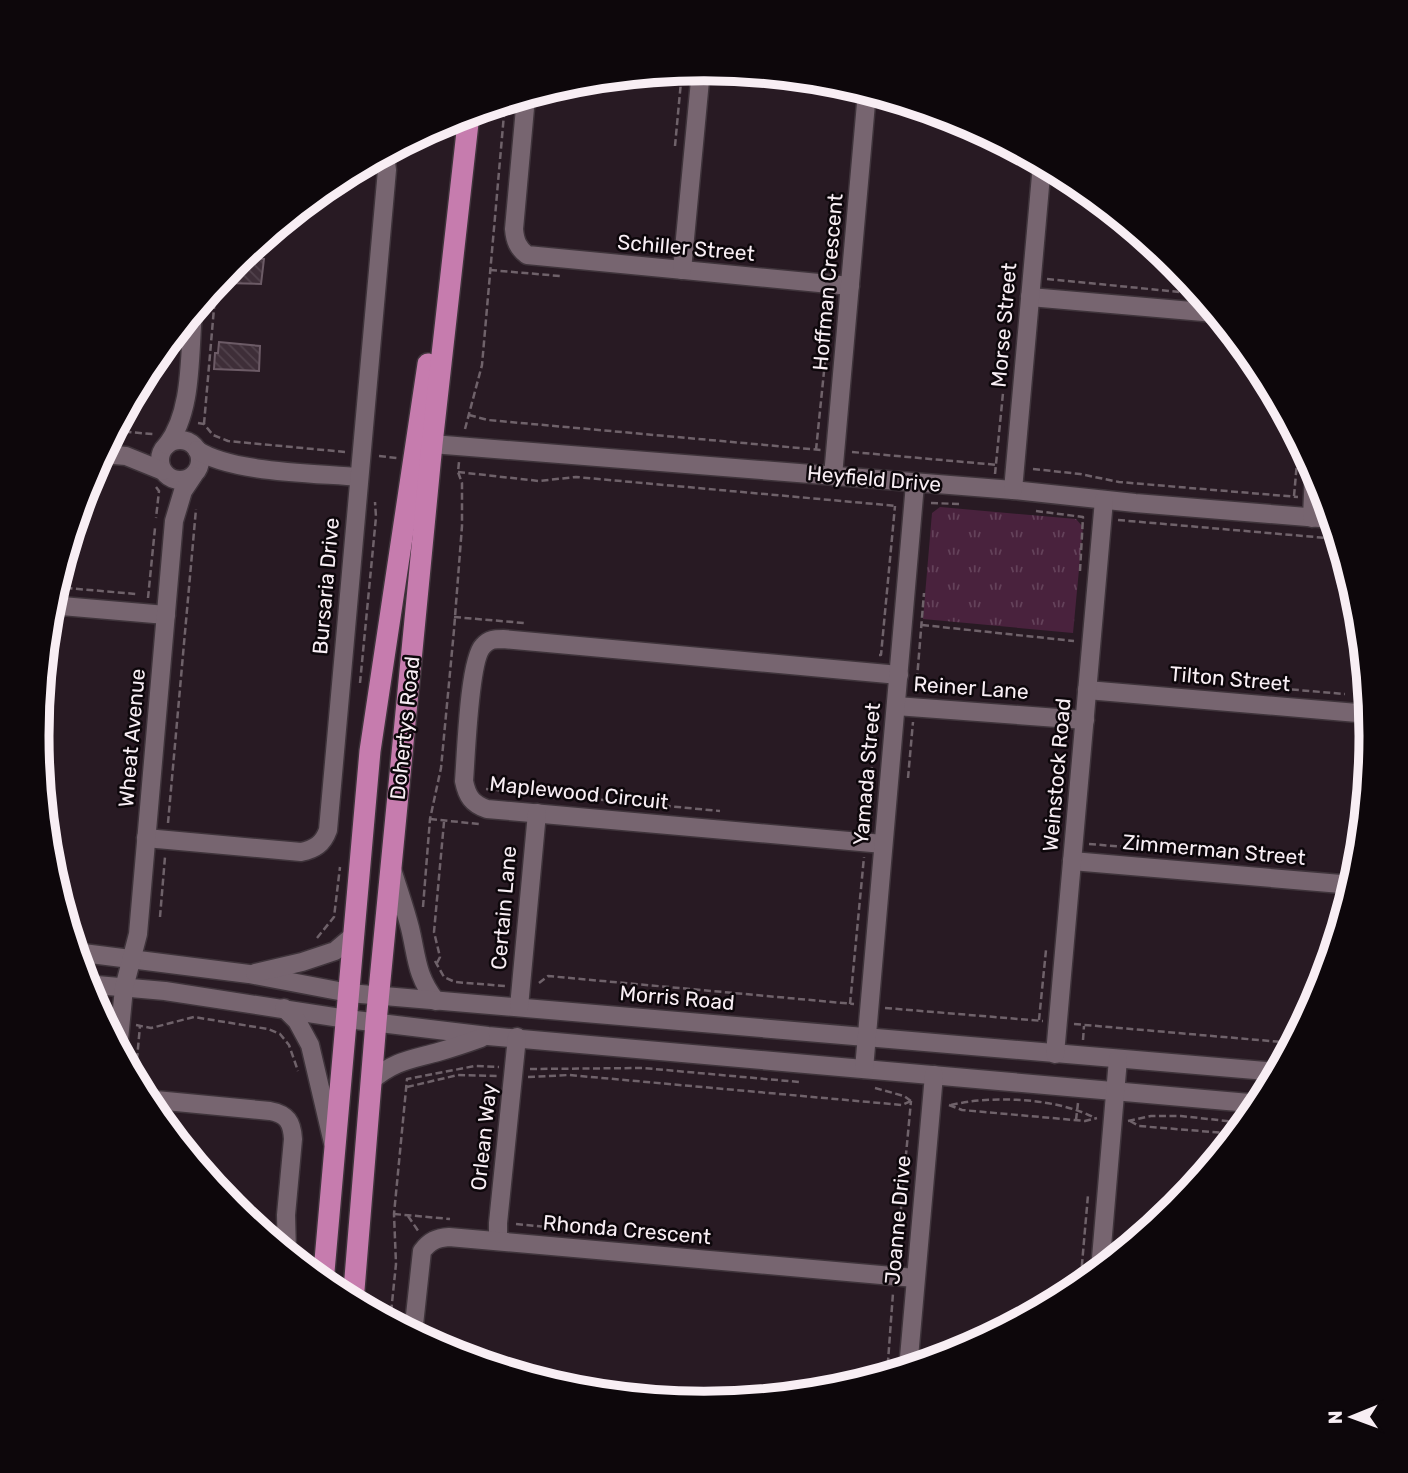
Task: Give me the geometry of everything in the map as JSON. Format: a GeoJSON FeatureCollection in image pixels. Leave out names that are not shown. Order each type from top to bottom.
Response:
{"type":"FeatureCollection","features":[{"type":"Feature","properties":{"kind":"main road","name":"Dohertys Road"},"geometry":{"type":"LineString","coordinates":[[324,1270],[370,751],[424,443],[468,125]]}},
{"type":"Feature","properties":{"kind":"main road","name":"Dohertys Road"},"geometry":{"type":"LineString","coordinates":[[354,1290],[376,1022],[392,869],[424,443]]}},
{"type":"Feature","properties":{"kind":"street"},"geometry":{"type":"LineString","coordinates":[[682,270],[700,81]]}},
{"type":"Feature","properties":{"kind":"street","name":"Hoffman Crescent"},"geometry":{"type":"LineString","coordinates":[[833,476],[866,102]]}},
{"type":"Feature","properties":{"kind":"street","name":"Schiller Street"},"geometry":{"type":"LineString","coordinates":[[525,107],[514,229],[515,240],[520,250],[527,255],[850,286]]}},
{"type":"Feature","properties":{"kind":"street","name":"Bursaria Drive"},"geometry":{"type":"LineString","coordinates":[[146,838],[301,852],[319,846],[325,839],[328,830],[386,164]]}},
{"type":"Feature","properties":{"kind":"street","name":"Morse Street"},"geometry":{"type":"LineString","coordinates":[[1013,490],[1041,175]]}},
{"type":"Feature","properties":{"kind":"street"},"geometry":{"type":"LineString","coordinates":[[1030,297],[1202,312]]}},
{"type":"Feature","properties":{"kind":"street"},"geometry":{"type":"LineString","coordinates":[[192,328],[189,418],[200,458],[195,474]]}},
{"type":"Feature","properties":{"kind":"street"},"geometry":{"type":"LineString","coordinates":[[161,476],[160,462],[166,446],[189,418]]}},
{"type":"Feature","properties":{"kind":"street"},"geometry":{"type":"LineString","coordinates":[[113,455],[126,456],[184,440],[220,461],[240,466]]}},
{"type":"Feature","properties":{"kind":"street","name":"Heyfield Drive"},"geometry":{"type":"LineString","coordinates":[[424,443],[1013,490],[1321,518]]}},
{"type":"Feature","properties":{"kind":"street"},"geometry":{"type":"LineString","coordinates":[[126,456],[161,476],[176,480],[188,479],[195,474],[219,467],[240,466],[359,477]]}},
{"type":"Feature","properties":{"kind":"street","name":"Wheat Avenue"},"geometry":{"type":"LineString","coordinates":[[174,521],[183,491],[195,474]]}},
{"type":"Feature","properties":{"kind":"street","name":"Wheat Avenue"},"geometry":{"type":"LineString","coordinates":[[120,1031],[124,988],[138,934],[174,521],[172,501],[161,476]]}},
{"type":"Feature","properties":{"kind":"street","name":"Yamada Street"},"geometry":{"type":"LineString","coordinates":[[864,1069],[915,484]]}},
{"type":"Feature","properties":{"kind":"street"},"geometry":{"type":"LineString","coordinates":[[1311,518],[1312,497]]}},
{"type":"Feature","properties":{"kind":"street","name":"Weinstock Road"},"geometry":{"type":"LineString","coordinates":[[1055,1054],[1104,500]]}},
{"type":"Feature","properties":{"kind":"street"},"geometry":{"type":"LineString","coordinates":[[63,606],[166,615]]}},
{"type":"Feature","properties":{"kind":"street","name":"Maplewood Circuit"},"geometry":{"type":"LineString","coordinates":[[883,844],[487,809],[478,806],[466,792],[464,781],[475,663],[478,653],[492,639],[899,675]]}},
{"type":"Feature","properties":{"kind":"street","name":"Tilton Street"},"geometry":{"type":"LineString","coordinates":[[1087,691],[1358,713]]}},
{"type":"Feature","properties":{"kind":"street","name":"Reiner Lane"},"geometry":{"type":"LineString","coordinates":[[896,706],[1084,720]]}},
{"type":"Feature","properties":{"kind":"street","name":"Certain Lane"},"geometry":{"type":"LineString","coordinates":[[519,1007],[537,813]]}},
{"type":"Feature","properties":{"kind":"street","name":"Zimmerman Street"},"geometry":{"type":"LineString","coordinates":[[1072,861],[1342,884]]}},
{"type":"Feature","properties":{"kind":"street"},"geometry":{"type":"LineString","coordinates":[[392,869],[410,930],[417,969],[425,988],[436,1001]]}},
{"type":"Feature","properties":{"kind":"street"},"geometry":{"type":"LineString","coordinates":[[248,974],[302,962],[335,951],[355,934]]}},
{"type":"Feature","properties":{"kind":"street","name":"Morris Road"},"geometry":{"type":"LineString","coordinates":[[86,953],[248,974],[349,993],[1267,1071]]}},
{"type":"Feature","properties":{"kind":"street"},"geometry":{"type":"LineString","coordinates":[[98,985],[488,1036],[1247,1103]]}},
{"type":"Feature","properties":{"kind":"street"},"geometry":{"type":"LineString","coordinates":[[284,1008],[297,1021],[310,1045],[335,1150]]}},
{"type":"Feature","properties":{"kind":"street"},"geometry":{"type":"LineString","coordinates":[[371,1081],[402,1060],[488,1036]]}},
{"type":"Feature","properties":{"kind":"street","name":"Orlean Way"},"geometry":{"type":"LineString","coordinates":[[498,1241],[517,1037]]}},
{"type":"Feature","properties":{"kind":"street"},"geometry":{"type":"LineString","coordinates":[[1101,1257],[1118,1059]]}},
{"type":"Feature","properties":{"kind":"street","name":"Joanne Drive"},"geometry":{"type":"LineString","coordinates":[[909,1359],[934,1075]]}},
{"type":"Feature","properties":{"kind":"street"},"geometry":{"type":"LineString","coordinates":[[159,1100],[270,1111],[288,1118],[293,1139],[286,1215],[287,1241]]}},
{"type":"Feature","properties":{"kind":"street","name":"Rhonda Crescent"},"geometry":{"type":"LineString","coordinates":[[414,1324],[422,1251],[429,1242],[449,1237],[915,1279]]}},
{"type":"Feature","properties":{"kind":"path"},"geometry":{"type":"LineString","coordinates":[[423,919],[430,819],[441,768],[462,526],[462,483],[458,472],[460,446],[482,365],[505,112]]}},
{"type":"Feature","properties":{"kind":"path"},"geometry":{"type":"LineString","coordinates":[[1047,279],[1184,292]]}},
{"type":"Feature","properties":{"kind":"path"},"geometry":{"type":"LineString","coordinates":[[189,418],[212,305]]}},
{"type":"Feature","properties":{"kind":"path"},"geometry":{"type":"LineString","coordinates":[[469,415],[488,420],[1014,466],[1119,482],[1312,497]]}},
{"type":"Feature","properties":{"kind":"path"},"geometry":{"type":"LineString","coordinates":[[125,432],[152,434],[170,422],[189,418],[213,435],[228,440],[399,458]]}},
{"type":"Feature","properties":{"kind":"path"},"geometry":{"type":"LineString","coordinates":[[147,614],[161,476]]}},
{"type":"Feature","properties":{"kind":"path"},"geometry":{"type":"LineString","coordinates":[[160,917],[197,501]]}},
{"type":"Feature","properties":{"kind":"path"},"geometry":{"type":"LineString","coordinates":[[867,654],[881,655],[895,506]]}},
{"type":"Feature","properties":{"kind":"path"},"geometry":{"type":"LineString","coordinates":[[1083,517],[1328,538]]}},
{"type":"Feature","properties":{"kind":"path"},"geometry":{"type":"LineString","coordinates":[[66,588],[135,594]]}},
{"type":"Feature","properties":{"kind":"path"},"geometry":{"type":"LineString","coordinates":[[454,617],[535,624]]}},
{"type":"Feature","properties":{"kind":"path"},"geometry":{"type":"LineString","coordinates":[[922,625],[1074,641]]}},
{"type":"Feature","properties":{"kind":"path"},"geometry":{"type":"LineString","coordinates":[[479,789],[728,812]]}},
{"type":"Feature","properties":{"kind":"path"},"geometry":{"type":"LineString","coordinates":[[433,957],[437,963],[440,957],[434,932],[444,820]]}},
{"type":"Feature","properties":{"kind":"path"},"geometry":{"type":"LineString","coordinates":[[151,1028],[194,1017],[268,1029],[280,1034],[289,1045]]}},
{"type":"Feature","properties":{"kind":"path"},"geometry":{"type":"LineString","coordinates":[[137,1063],[140,1026]]}},
{"type":"Feature","properties":{"kind":"path"},"geometry":{"type":"LineString","coordinates":[[391,1312],[396,1264],[394,1214],[407,1079],[475,1066],[514,1072],[902,1105],[911,1101]]}},
{"type":"Feature","properties":{"kind":"path"},"geometry":{"type":"LineString","coordinates":[[406,1087],[458,1075],[643,1068],[808,1082]]}},
{"type":"Feature","properties":{"kind":"path"},"geometry":{"type":"LineString","coordinates":[[863,1087],[904,1096],[911,1101]]}},
{"type":"Feature","properties":{"kind":"path"},"geometry":{"type":"LineString","coordinates":[[1002,1100],[1062,1106],[1095,1118],[1086,1121],[962,1110],[949,1105],[969,1101],[1002,1100]]}},
{"type":"Feature","properties":{"kind":"path"},"geometry":{"type":"LineString","coordinates":[[888,1365],[911,1101]]}},
{"type":"Feature","properties":{"kind":"path"},"geometry":{"type":"LineString","coordinates":[[1225,1133],[1139,1126],[1130,1121],[1151,1116],[1181,1116],[1234,1122]]}},
{"type":"Feature","properties":{"kind":"path"},"geometry":{"type":"LineString","coordinates":[[1081,1271],[1089,1183]]}},
{"type":"Feature","properties":{"kind":"green space"},"geometry":{"type":"Polygon","coordinates":[[[940,507],[1076,519],[1083,527],[1073,633],[923,619],[932,513],[940,507]]]}},
{"type":"Feature","properties":{"kind":"building"},"geometry":{"type":"Polygon","coordinates":[[[256,259],[264,259],[261,284],[232,283],[256,259]]]}},
{"type":"Feature","properties":{"kind":"building"},"geometry":{"type":"Polygon","coordinates":[[[219,342],[260,346],[259,371],[214,369],[219,342]]]}}]}
